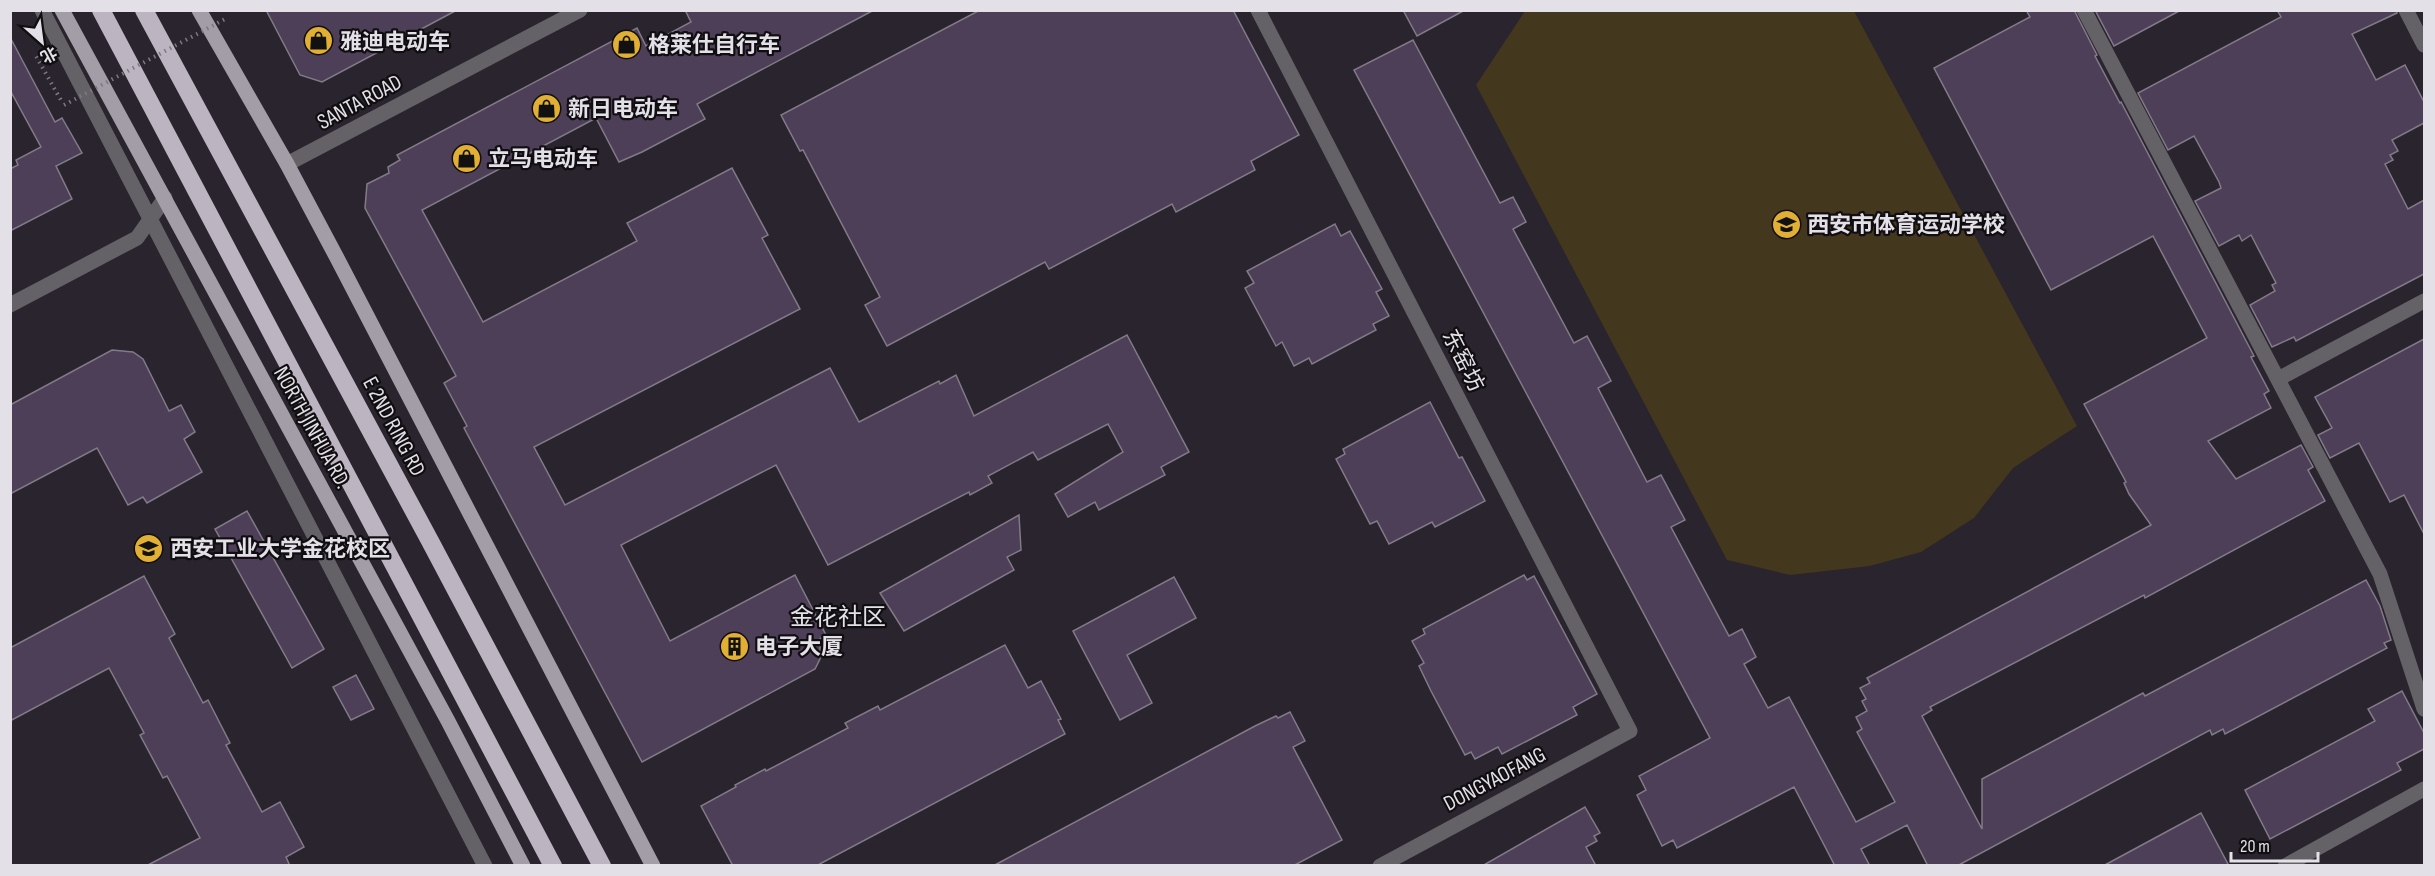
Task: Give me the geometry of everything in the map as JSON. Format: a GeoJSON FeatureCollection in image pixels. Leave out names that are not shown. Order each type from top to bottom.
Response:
{"type":"FeatureCollection","features":[{"type":"Feature","properties":{"kind":"highway"},"geometry":{"type":"LineString","coordinates":[[101,10],[553,866]]}},
{"type":"Feature","properties":{"kind":"highway","name":"E 2ND RING RD"},"geometry":{"type":"LineString","coordinates":[[144,10],[602,866]]}},
{"type":"Feature","properties":{"kind":"main road","name":"NORTH JINHUA RD."},"geometry":{"type":"LineString","coordinates":[[62,10],[448,721],[523,866]]}},
{"type":"Feature","properties":{"kind":"main road"},"geometry":{"type":"LineString","coordinates":[[199,10],[287,164],[653,866]]}},
{"type":"Feature","properties":{"kind":"street"},"geometry":{"type":"LineString","coordinates":[[42,10],[485,866]]}},
{"type":"Feature","properties":{"kind":"street","name":"SANTA ROAD"},"geometry":{"type":"LineString","coordinates":[[287,164],[580,10]]}},
{"type":"Feature","properties":{"kind":"street","name":"东窑坊"},"geometry":{"type":"LineString","coordinates":[[1258,10],[1630,731],[1380,866]]}},
{"type":"Feature","properties":{"kind":"street"},"geometry":{"type":"LineString","coordinates":[[2084,10],[2380,574],[2424,709]]}},
{"type":"Feature","properties":{"kind":"street"},"geometry":{"type":"LineString","coordinates":[[2406,10],[2424,45]]}},
{"type":"Feature","properties":{"kind":"street"},"geometry":{"type":"LineString","coordinates":[[10,305],[137,238],[165,198]]}},
{"type":"Feature","properties":{"kind":"street"},"geometry":{"type":"LineString","coordinates":[[2278,379],[2424,301]]}},
{"type":"Feature","properties":{"kind":"street"},"geometry":{"type":"LineString","coordinates":[[2285,866],[2424,789]]}},
{"type":"Feature","properties":{"kind":"path"},"geometry":{"type":"LineString","coordinates":[[36,56],[64,105],[227,18]]}},
{"type":"Feature","properties":{"kind":"shaded area"},"geometry":{"type":"Polygon","coordinates":[[[1525,11],[1854,11],[2077,426],[2013,468],[1974,518],[1921,552],[1870,566],[1790,575],[1727,560],[1476,85],[1525,11]]]}},
{"type":"Feature","properties":{"kind":"building"},"geometry":{"type":"Polygon","coordinates":[[[266,10],[457,10],[322,82],[300,75],[266,10]]]}},
{"type":"Feature","properties":{"kind":"building"},"geometry":{"type":"Polygon","coordinates":[[[685,10],[874,10],[697,104],[705,119],[642,152],[619,162],[596,118],[422,210],[483,322],[637,241],[627,223],[732,168],[768,235],[762,238],[800,309],[534,447],[565,505],[830,368],[859,422],[939,381],[940,384],[956,375],[974,416],[1127,335],[1189,452],[1161,467],[1165,475],[1099,510],[1095,502],[1068,517],[1055,494],[1123,452],[1108,424],[1038,460],[1033,452],[988,476],[992,483],[970,495],[969,492],[828,565],[776,465],[621,545],[670,641],[795,575],[826,635],[820,639],[820,659],[815,669],[642,762],[464,428],[467,426],[444,383],[456,376],[365,208],[367,184],[389,173],[388,167],[400,160],[397,155],[637,28],[646,46],[691,22],[685,10]]]}},
{"type":"Feature","properties":{"kind":"building"},"geometry":{"type":"Polygon","coordinates":[[[980,10],[1233,10],[1299,135],[1251,161],[1255,170],[1176,212],[1172,204],[1049,269],[1045,262],[887,346],[865,305],[880,297],[803,150],[800,151],[781,115],[980,10]]]}},
{"type":"Feature","properties":{"kind":"building"},"geometry":{"type":"Polygon","coordinates":[[[1403,10],[1465,10],[1417,36],[1403,10]]]}},
{"type":"Feature","properties":{"kind":"building"},"geometry":{"type":"Polygon","coordinates":[[[2026,10],[2074,10],[2097,55],[2095,56],[2254,356],[2251,357],[2269,391],[2264,394],[2271,408],[2208,441],[2236,479],[2301,445],[2313,467],[2308,470],[2325,501],[2145,598],[2144,595],[1930,707],[1932,710],[1922,716],[1982,829],[1982,779],[2143,693],[2145,696],[2366,580],[2380,606],[2391,640],[2384,643],[2387,648],[2225,734],[2223,729],[2212,735],[2210,730],[1957,866],[1928,866],[1907,825],[1861,849],[1870,866],[1835,866],[1794,787],[1677,848],[1673,840],[1662,846],[1637,795],[1646,790],[1639,776],[1710,738],[1354,70],[1413,40],[1500,203],[1513,197],[1526,222],[1513,229],[1574,343],[1587,336],[1611,381],[1598,388],[1647,482],[1661,475],[1685,520],[1671,527],[1729,636],[1742,629],[1756,657],[1744,664],[1768,708],[1789,697],[1856,822],[1895,802],[1857,732],[1862,729],[1856,717],[1867,711],[1862,701],[1866,699],[1860,688],[1870,683],[1867,678],[2151,525],[2129,494],[2124,483],[2126,482],[2084,404],[2207,338],[2153,236],[2051,290],[1934,68],[2030,17],[2026,10]]]}},
{"type":"Feature","properties":{"kind":"building"},"geometry":{"type":"Polygon","coordinates":[[[2095,10],[2181,10],[2114,46],[2095,10]]]}},
{"type":"Feature","properties":{"kind":"building"},"geometry":{"type":"Polygon","coordinates":[[[2277,10],[2396,10],[2397,13],[2352,34],[2376,80],[2405,65],[2424,102],[2424,123],[2392,140],[2398,151],[2390,155],[2393,160],[2385,164],[2408,209],[2424,200],[2424,274],[2296,341],[2294,337],[2272,347],[2250,305],[2275,291],[2272,285],[2276,283],[2251,235],[2242,241],[2239,235],[2219,246],[2195,201],[2221,188],[2219,182],[2194,136],[2168,150],[2138,93],[2281,17],[2277,10]]]}},
{"type":"Feature","properties":{"kind":"building"},"geometry":{"type":"Polygon","coordinates":[[[10,37],[55,122],[62,118],[82,153],[56,166],[72,199],[10,231],[10,169],[18,165],[16,160],[41,147],[10,90],[10,37]]]}},
{"type":"Feature","properties":{"kind":"building"},"geometry":{"type":"Polygon","coordinates":[[[1335,224],[1341,236],[1350,231],[1382,289],[1376,292],[1389,316],[1373,324],[1376,330],[1312,364],[1309,358],[1294,366],[1282,342],[1276,346],[1245,288],[1254,283],[1247,271],[1335,224]]]}},
{"type":"Feature","properties":{"kind":"building"},"geometry":{"type":"Polygon","coordinates":[[[2424,339],[2424,534],[2404,495],[2390,502],[2359,443],[2330,458],[2318,435],[2332,428],[2315,397],[2424,339]]]}},
{"type":"Feature","properties":{"kind":"building"},"geometry":{"type":"Polygon","coordinates":[[[112,350],[133,352],[143,359],[169,411],[181,405],[195,432],[184,439],[202,472],[147,503],[143,497],[128,505],[97,448],[10,494],[10,405],[112,350]]]}},
{"type":"Feature","properties":{"kind":"building"},"geometry":{"type":"Polygon","coordinates":[[[1430,402],[1459,458],[1462,457],[1485,501],[1435,527],[1432,522],[1389,544],[1377,521],[1370,524],[1336,459],[1345,454],[1343,449],[1430,402]]]}},
{"type":"Feature","properties":{"kind":"building"},"geometry":{"type":"Polygon","coordinates":[[[247,511],[324,649],[292,668],[215,529],[247,511]]]}},
{"type":"Feature","properties":{"kind":"building"},"geometry":{"type":"Polygon","coordinates":[[[1019,515],[1021,550],[1007,557],[1014,570],[904,631],[880,593],[1019,515]]]}},
{"type":"Feature","properties":{"kind":"building"},"geometry":{"type":"Polygon","coordinates":[[[1524,575],[1527,580],[1534,576],[1597,694],[1573,707],[1577,715],[1502,754],[1498,747],[1475,759],[1471,752],[1465,755],[1419,666],[1424,663],[1412,641],[1425,634],[1423,629],[1524,575]]]}},
{"type":"Feature","properties":{"kind":"building"},"geometry":{"type":"Polygon","coordinates":[[[144,576],[175,634],[169,638],[203,703],[208,700],[230,743],[226,745],[262,812],[280,802],[304,847],[286,857],[290,866],[146,866],[200,838],[167,776],[163,778],[140,735],[144,733],[109,668],[10,721],[10,648],[144,576]]]}},
{"type":"Feature","properties":{"kind":"building"},"geometry":{"type":"Polygon","coordinates":[[[1174,577],[1196,618],[1127,655],[1152,703],[1120,720],[1073,631],[1174,577]]]}},
{"type":"Feature","properties":{"kind":"building"},"geometry":{"type":"Polygon","coordinates":[[[1005,645],[1028,688],[1041,681],[1061,719],[1058,720],[1065,734],[816,866],[733,866],[701,806],[765,769],[766,771],[848,728],[845,723],[878,706],[880,710],[1005,645]]]}},
{"type":"Feature","properties":{"kind":"building"},"geometry":{"type":"Polygon","coordinates":[[[356,675],[374,709],[351,720],[333,687],[356,675]]]}},
{"type":"Feature","properties":{"kind":"building"},"geometry":{"type":"Polygon","coordinates":[[[2402,691],[2424,733],[2424,749],[2397,763],[2401,770],[2270,839],[2245,790],[2375,721],[2368,709],[2402,691]]]}},
{"type":"Feature","properties":{"kind":"building"},"geometry":{"type":"Polygon","coordinates":[[[1290,712],[1305,741],[1293,747],[1342,840],[1293,866],[993,866],[1255,726],[1290,712]]]}},
{"type":"Feature","properties":{"kind":"building"},"geometry":{"type":"Polygon","coordinates":[[[1585,807],[1600,833],[1594,836],[1597,841],[1586,847],[1596,866],[1482,866],[1585,807]]]}},
{"type":"Feature","properties":{"kind":"building"},"geometry":{"type":"Polygon","coordinates":[[[2201,813],[2229,866],[2103,866],[2166,832],[2201,813]]]}},
{"type":"Feature","properties":{"kind":"place","name":"雅迪电动车"},"geometry":{"type":"Point","coordinates":[319,41]}},
{"type":"Feature","properties":{"kind":"place","name":"格莱仕自行车"},"geometry":{"type":"Point","coordinates":[627,44]}},
{"type":"Feature","properties":{"kind":"place","name":"新日电动车"},"geometry":{"type":"Point","coordinates":[547,108]}},
{"type":"Feature","properties":{"kind":"place","name":"立马电动车"},"geometry":{"type":"Point","coordinates":[467,158]}},
{"type":"Feature","properties":{"kind":"place","name":"西安市体育运动学校"},"geometry":{"type":"Point","coordinates":[1786,224]}},
{"type":"Feature","properties":{"kind":"place","name":"西安工业大学金花校区"},"geometry":{"type":"Point","coordinates":[149,548]}},
{"type":"Feature","properties":{"kind":"place","name":"电子大厦"},"geometry":{"type":"Point","coordinates":[734,646]}},
{"type":"Feature","properties":{"kind":"district","name":"金花社区"},"geometry":{"type":"Point","coordinates":[838,617]}}]}
